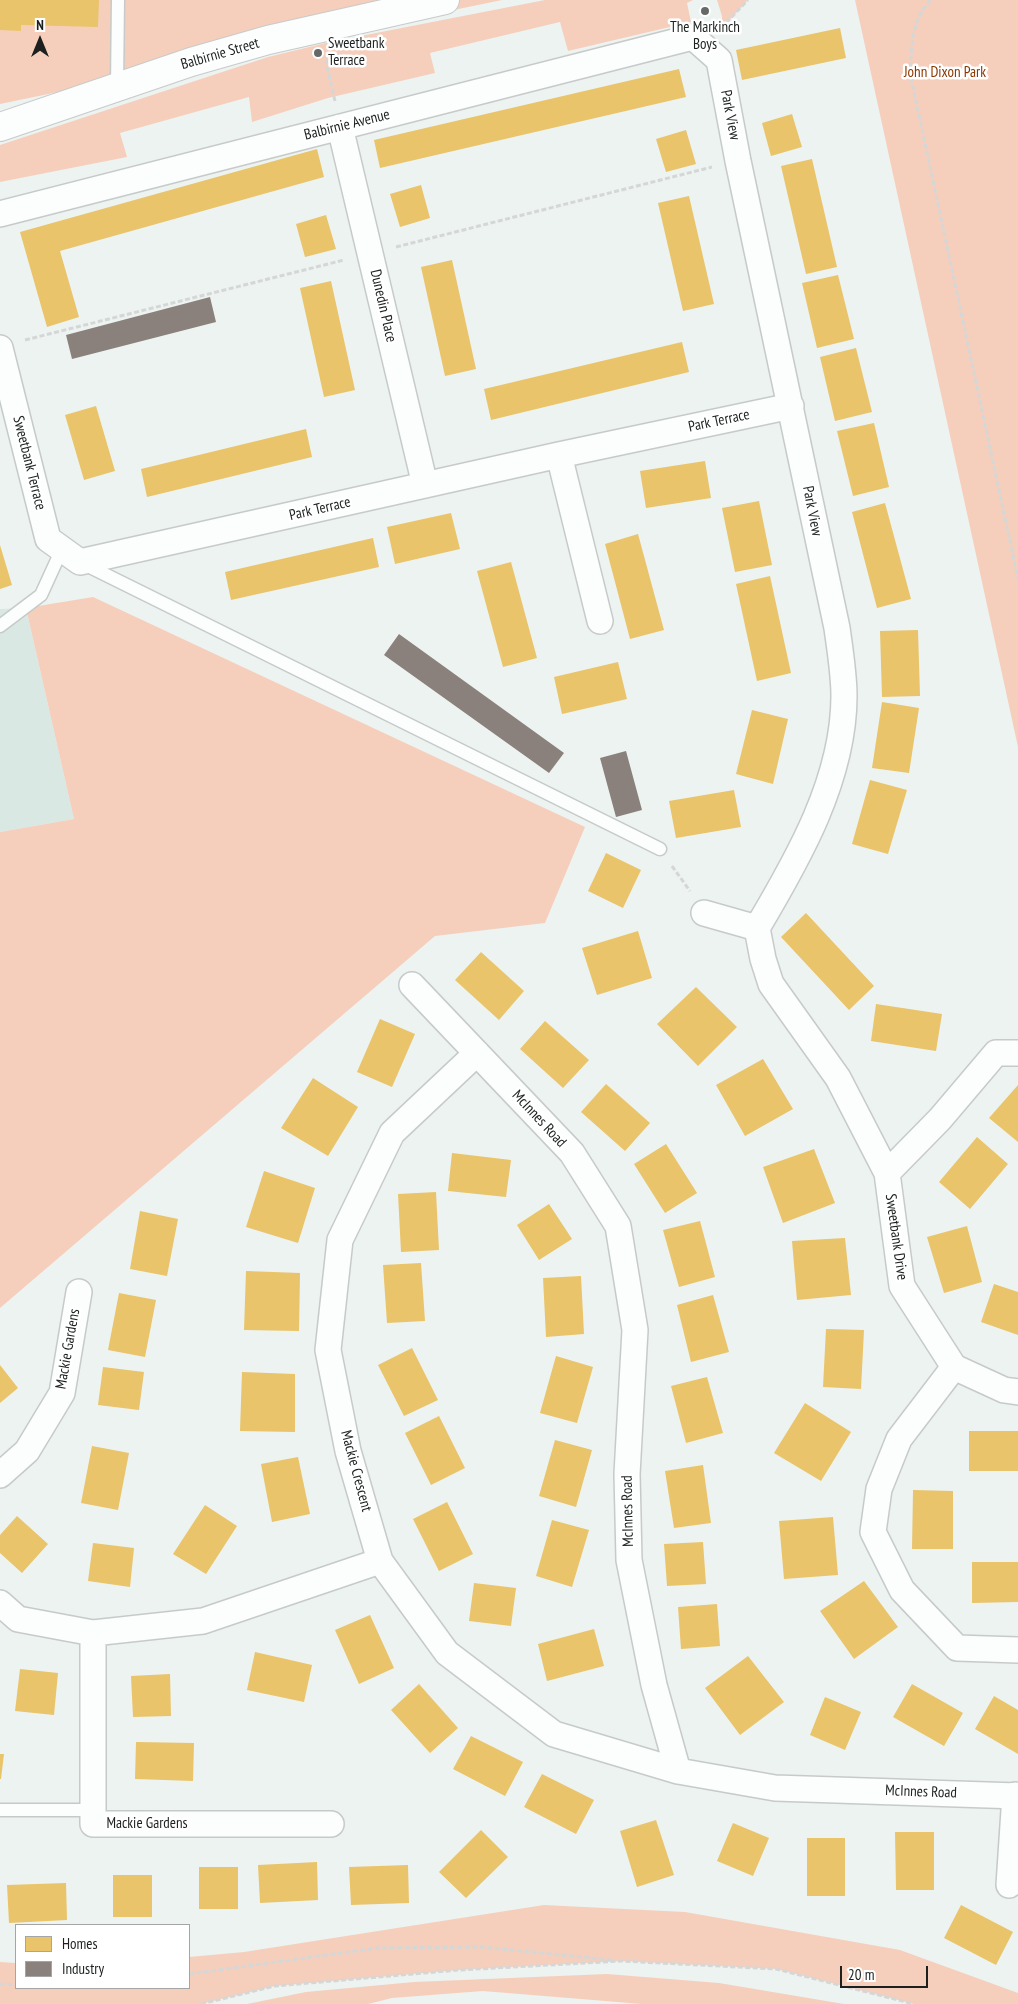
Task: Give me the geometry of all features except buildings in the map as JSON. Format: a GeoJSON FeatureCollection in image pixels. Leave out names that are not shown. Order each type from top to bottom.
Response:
{"type":"FeatureCollection","features":[{"type":"Feature","properties":{"kind":"main road","name":"Balbirnie Street"},"geometry":{"type":"LineString","coordinates":[[0,127],[117,86],[268,40],[445,0]]}},
{"type":"Feature","properties":{"kind":"street","name":"Balbirnie Avenue"},"geometry":{"type":"LineString","coordinates":[[0,214],[340,127],[698,42]]}},
{"type":"Feature","properties":{"kind":"street","name":"Park View"},"geometry":{"type":"LineString","coordinates":[[698,42],[719,60],[738,161],[837,628],[844,696],[838,750],[821,806],[783,884],[757,928]]}},
{"type":"Feature","properties":{"kind":"street","name":"Dunedin Place"},"geometry":{"type":"LineString","coordinates":[[340,127],[425,485]]}},
{"type":"Feature","properties":{"kind":"street","name":"Sweetbank Terrace"},"geometry":{"type":"LineString","coordinates":[[10,345],[7,404],[48,539],[71,556]]}},
{"type":"Feature","properties":{"kind":"street","name":"Park Terrace"},"geometry":{"type":"LineString","coordinates":[[71,556],[425,485],[791,406]]}},
{"type":"Feature","properties":{"kind":"street"},"geometry":{"type":"LineString","coordinates":[[559,455],[600,621]]}},
{"type":"Feature","properties":{"kind":"street"},"geometry":{"type":"LineString","coordinates":[[704,913],[757,928]]}},
{"type":"Feature","properties":{"kind":"street","name":"Sweetbank Drive"},"geometry":{"type":"LineString","coordinates":[[757,928],[762,958],[771,984],[838,1078],[887,1173],[902,1286],[954,1367]]}},
{"type":"Feature","properties":{"kind":"street","name":"McInnes Road"},"geometry":{"type":"LineString","coordinates":[[412,985],[572,1153],[618,1226],[635,1330],[627,1474],[629,1560],[654,1686],[678,1771],[775,1788],[1017,1796],[1009,1885]]}},
{"type":"Feature","properties":{"kind":"street","name":"Sweetbank Drive"},"geometry":{"type":"LineString","coordinates":[[887,1173],[940,1119],[996,1052],[1018,1052]]}},
{"type":"Feature","properties":{"kind":"street","name":"Mackie Crescent"},"geometry":{"type":"LineString","coordinates":[[477,1054],[392,1133],[340,1240],[328,1350],[348,1451],[380,1561],[447,1654],[554,1734],[678,1771]]}},
{"type":"Feature","properties":{"kind":"street","name":"Mackie Gardens"},"geometry":{"type":"LineString","coordinates":[[0,1475],[27,1451],[62,1393],[79,1292]]}},
{"type":"Feature","properties":{"kind":"street"},"geometry":{"type":"LineString","coordinates":[[1018,1392],[1004,1390],[954,1367],[899,1439],[879,1489],[873,1532],[902,1590],[957,1648],[1018,1650]]}},
{"type":"Feature","properties":{"kind":"street"},"geometry":{"type":"LineString","coordinates":[[0,1603],[18,1619],[93,1633],[203,1622],[380,1561]]}},
{"type":"Feature","properties":{"kind":"street","name":"Mackie Gardens"},"geometry":{"type":"LineString","coordinates":[[93,1633],[93,1824],[331,1824]]}},
{"type":"Feature","properties":{"kind":"lane"},"geometry":{"type":"LineString","coordinates":[[117,86],[118,0]]}},
{"type":"Feature","properties":{"kind":"lane"},"geometry":{"type":"LineString","coordinates":[[0,626],[41,594],[71,556],[660,849]]}},
{"type":"Feature","properties":{"kind":"lane"},"geometry":{"type":"LineString","coordinates":[[0,1810],[93,1810]]}},
{"type":"Feature","properties":{"kind":"path"},"geometry":{"type":"LineString","coordinates":[[698,42],[748,0]]}},
{"type":"Feature","properties":{"kind":"path"},"geometry":{"type":"LineString","coordinates":[[930,0],[922,9],[912,32],[910,73],[1018,579]]}},
{"type":"Feature","properties":{"kind":"path"},"geometry":{"type":"LineString","coordinates":[[331,26],[339,58],[326,62],[340,127]]}},
{"type":"Feature","properties":{"kind":"path"},"geometry":{"type":"LineString","coordinates":[[10,345],[738,161]]}},
{"type":"Feature","properties":{"kind":"path"},"geometry":{"type":"LineString","coordinates":[[660,849],[704,913]]}},
{"type":"Feature","properties":{"kind":"path"},"geometry":{"type":"LineString","coordinates":[[190,1974],[376,1948],[484,1947],[621,1961],[776,1969],[913,2004]]}},
{"type":"Feature","properties":{"kind":"path"},"geometry":{"type":"LineString","coordinates":[[201,2004],[275,1986],[459,1970],[621,1961]]}},
{"type":"Feature","properties":{"kind":"path"},"geometry":{"type":"LineString","coordinates":[[0,1984],[15,1985]]}},
{"type":"Feature","properties":{"kind":"shaded area"},"geometry":{"type":"Polygon","coordinates":[[[26,608],[74,819],[0,832],[0,609],[26,608]]]}},
{"type":"Feature","properties":{"kind":"green space"},"geometry":{"type":"Polygon","coordinates":[[[0,0],[502,0],[0,104],[0,0]]]}},
{"type":"Feature","properties":{"kind":"green space"},"geometry":{"type":"Polygon","coordinates":[[[545,0],[693,0],[687,3],[691,22],[568,51],[560,22],[430,53],[435,73],[328,98],[252,122],[249,97],[120,133],[127,157],[0,182],[0,145],[268,57],[330,42],[545,0]]]}},
{"type":"Feature","properties":{"kind":"green space"},"geometry":{"type":"Polygon","coordinates":[[[717,0],[748,0],[722,28],[722,16],[717,0]]]}},
{"type":"Feature","properties":{"kind":"green space","name":"John Dixon Park"},"geometry":{"type":"Polygon","coordinates":[[[855,0],[1018,0],[1018,747],[855,0]]]}},
{"type":"Feature","properties":{"kind":"green space"},"geometry":{"type":"Polygon","coordinates":[[[93,597],[585,827],[545,923],[435,936],[0,1308],[0,832],[74,819],[26,608],[93,597]]]}},
{"type":"Feature","properties":{"kind":"green space"},"geometry":{"type":"Polygon","coordinates":[[[544,1905],[685,1912],[900,1950],[1018,1993],[1018,2004],[914,2004],[776,1969],[621,1961],[459,1970],[275,1986],[201,2004],[0,2004],[0,1962],[15,1963],[15,1989],[190,1989],[190,1957],[244,1952],[544,1905]]]}},
{"type":"Feature","properties":{"kind":"green space"},"geometry":{"type":"Polygon","coordinates":[[[607,1974],[719,1983],[844,2004],[642,2004],[483,1991],[392,1998],[368,2004],[247,2004],[306,1992],[414,1982],[607,1974]]]}},
{"type":"Feature","properties":{"kind":"place","name":"The Markinch Boys"},"geometry":{"type":"Point","coordinates":[705,11]}},
{"type":"Feature","properties":{"kind":"place","name":"Sweetbank Terrace"},"geometry":{"type":"Point","coordinates":[318,53]}}]}
